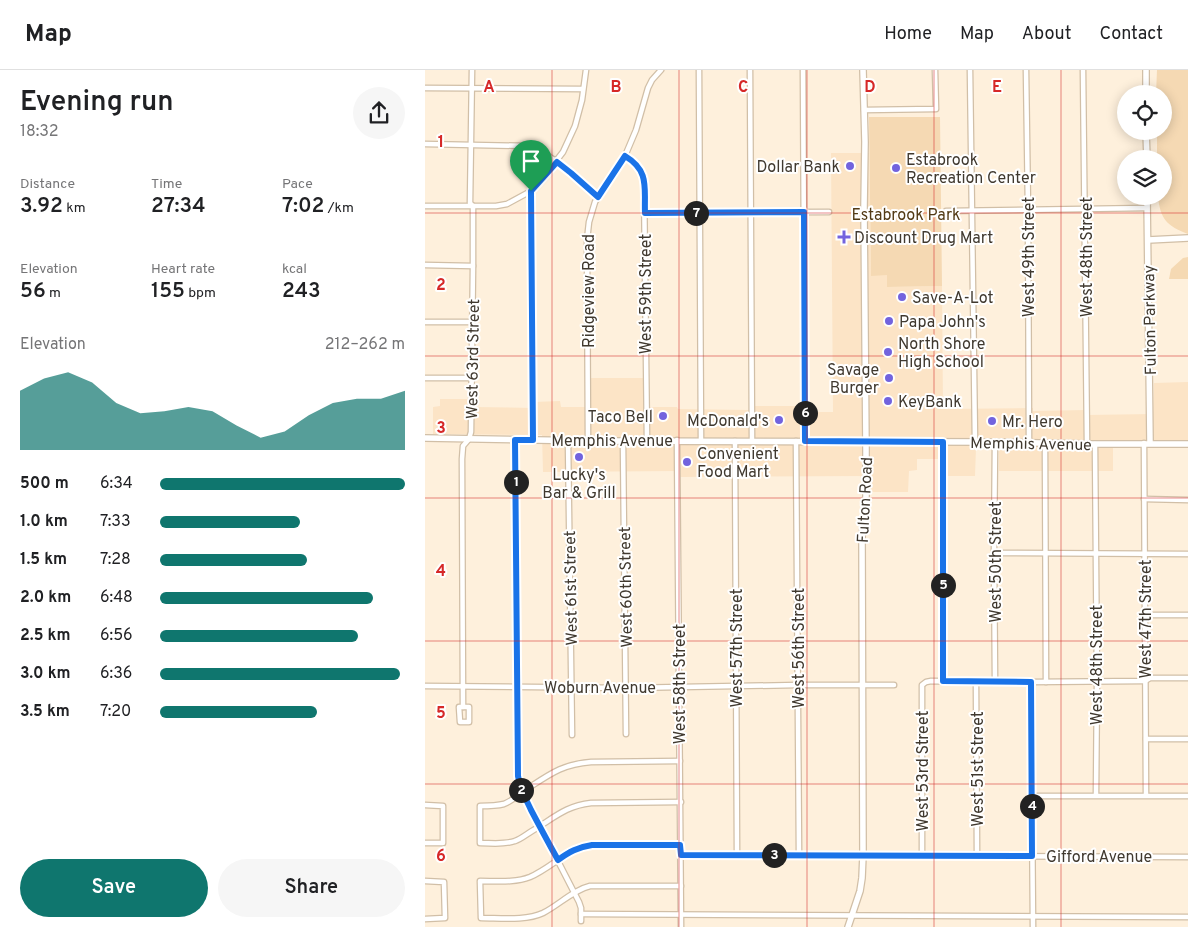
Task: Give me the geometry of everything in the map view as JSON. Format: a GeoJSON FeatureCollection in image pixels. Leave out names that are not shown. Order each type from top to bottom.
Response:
{"type":"FeatureCollection","features":[{"type":"Feature","properties":{"kind":"main road","name":"Fulton Road"},"geometry":{"type":"LineString","coordinates":[[848,927],[860,891],[863,855],[862,537],[866,496],[867,442],[863,70]]}},
{"type":"Feature","properties":{"kind":"main road"},"geometry":{"type":"LineString","coordinates":[[1146,70],[1146,85]]}},
{"type":"Feature","properties":{"kind":"main road","name":"Fulton Parkway"},"geometry":{"type":"LineString","coordinates":[[1147,208],[1147,443]]}},
{"type":"Feature","properties":{"kind":"main road"},"geometry":{"type":"LineString","coordinates":[[1148,240],[1188,238]]}},
{"type":"Feature","properties":{"kind":"main road","name":"Memphis Avenue"},"geometry":{"type":"LineString","coordinates":[[425,438],[588,441],[1188,444]]}},
{"type":"Feature","properties":{"kind":"street","name":"West 63rd Street"},"geometry":{"type":"LineString","coordinates":[[463,707],[462,459],[463,446],[471,432],[473,206],[470,203],[472,70]]}},
{"type":"Feature","properties":{"kind":"street"},"geometry":{"type":"LineString","coordinates":[[425,206],[496,206],[507,204],[531,191],[557,162],[575,126],[583,100],[586,70]]}},
{"type":"Feature","properties":{"kind":"street","name":"Ridgeview Road"},"geometry":{"type":"LineString","coordinates":[[588,441],[587,240],[589,222],[595,202],[625,156],[636,130],[648,88],[661,70]]}},
{"type":"Feature","properties":{"kind":"street"},"geometry":{"type":"LineString","coordinates":[[699,70],[701,441]]}},
{"type":"Feature","properties":{"kind":"street"},"geometry":{"type":"LineString","coordinates":[[750,70],[752,441]]}},
{"type":"Feature","properties":{"kind":"street"},"geometry":{"type":"LineString","coordinates":[[803,70],[805,441]]}},
{"type":"Feature","properties":{"kind":"street"},"geometry":{"type":"LineString","coordinates":[[864,110],[936,109],[935,70]]}},
{"type":"Feature","properties":{"kind":"street"},"geometry":{"type":"LineString","coordinates":[[970,70],[975,442]]}},
{"type":"Feature","properties":{"kind":"street","name":"West 49th Street"},"geometry":{"type":"LineString","coordinates":[[1026,70],[1029,443]]}},
{"type":"Feature","properties":{"kind":"street","name":"West 48th Street"},"geometry":{"type":"LineString","coordinates":[[1083,70],[1087,444]]}},
{"type":"Feature","properties":{"kind":"street"},"geometry":{"type":"LineString","coordinates":[[425,88],[583,89]]}},
{"type":"Feature","properties":{"kind":"street"},"geometry":{"type":"LineString","coordinates":[[425,144],[528,146],[557,162],[598,197]]}},
{"type":"Feature","properties":{"kind":"street","name":"West 59th Street"},"geometry":{"type":"LineString","coordinates":[[625,156],[634,161],[641,170],[644,181],[647,440]]}},
{"type":"Feature","properties":{"kind":"street"},"geometry":{"type":"LineString","coordinates":[[531,191],[533,440]]}},
{"type":"Feature","properties":{"kind":"street"},"geometry":{"type":"LineString","coordinates":[[946,210],[1147,208]]}},
{"type":"Feature","properties":{"kind":"street"},"geometry":{"type":"LineString","coordinates":[[645,213],[829,212]]}},
{"type":"Feature","properties":{"kind":"street"},"geometry":{"type":"LineString","coordinates":[[425,265],[473,266]]}},
{"type":"Feature","properties":{"kind":"street"},"geometry":{"type":"LineString","coordinates":[[425,322],[472,322]]}},
{"type":"Feature","properties":{"kind":"street"},"geometry":{"type":"LineString","coordinates":[[425,378],[472,378]]}},
{"type":"Feature","properties":{"kind":"street"},"geometry":{"type":"LineString","coordinates":[[515,440],[519,785],[539,827],[575,893],[579,902],[581,921]]}},
{"type":"Feature","properties":{"kind":"street","name":"West 61st Street"},"geometry":{"type":"LineString","coordinates":[[568,440],[572,735]]}},
{"type":"Feature","properties":{"kind":"street","name":"West 58th Street"},"geometry":{"type":"LineString","coordinates":[[677,440],[681,927]]}},
{"type":"Feature","properties":{"kind":"street","name":"West 60th Street"},"geometry":{"type":"LineString","coordinates":[[623,441],[625,734]]}},
{"type":"Feature","properties":{"kind":"street","name":"West 57th Street"},"geometry":{"type":"LineString","coordinates":[[735,441],[737,855]]}},
{"type":"Feature","properties":{"kind":"street","name":"West 56th Street"},"geometry":{"type":"LineString","coordinates":[[796,441],[799,855]]}},
{"type":"Feature","properties":{"kind":"street"},"geometry":{"type":"LineString","coordinates":[[943,442],[943,681],[1097,682],[1145,681],[1150,678],[1188,678]]}},
{"type":"Feature","properties":{"kind":"street","name":"West 50th Street"},"geometry":{"type":"LineString","coordinates":[[995,442],[995,681]]}},
{"type":"Feature","properties":{"kind":"street"},"geometry":{"type":"LineString","coordinates":[[1045,443],[1046,682]]}},
{"type":"Feature","properties":{"kind":"street","name":"West 47th Street"},"geometry":{"type":"LineString","coordinates":[[1146,795],[1144,499],[1147,443]]}},
{"type":"Feature","properties":{"kind":"street","name":"West 48th Street"},"geometry":{"type":"LineString","coordinates":[[1095,444],[1096,795]]}},
{"type":"Feature","properties":{"kind":"street"},"geometry":{"type":"LineString","coordinates":[[1144,499],[1188,500]]}},
{"type":"Feature","properties":{"kind":"street"},"geometry":{"type":"LineString","coordinates":[[994,554],[1188,554]]}},
{"type":"Feature","properties":{"kind":"street"},"geometry":{"type":"LineString","coordinates":[[1145,615],[1188,615]]}},
{"type":"Feature","properties":{"kind":"street","name":"West 53rd Street"},"geometry":{"type":"LineString","coordinates":[[922,856],[922,686],[926,682],[943,681]]}},
{"type":"Feature","properties":{"kind":"street","name":"West 51st Street"},"geometry":{"type":"LineString","coordinates":[[976,681],[977,856]]}},
{"type":"Feature","properties":{"kind":"street"},"geometry":{"type":"LineString","coordinates":[[1031,682],[1033,927]]}},
{"type":"Feature","properties":{"kind":"street","name":"Woburn Avenue"},"geometry":{"type":"LineString","coordinates":[[425,686],[626,688],[894,685]]}},
{"type":"Feature","properties":{"kind":"street"},"geometry":{"type":"LineString","coordinates":[[1146,739],[1188,739]]}},
{"type":"Feature","properties":{"kind":"street"},"geometry":{"type":"LineString","coordinates":[[680,761],[579,763],[566,766],[555,771],[505,804],[480,806],[480,843],[507,843],[515,841],[562,812],[580,805],[681,802]]}},
{"type":"Feature","properties":{"kind":"street"},"geometry":{"type":"LineString","coordinates":[[1032,796],[1188,796]]}},
{"type":"Feature","properties":{"kind":"street"},"geometry":{"type":"LineString","coordinates":[[425,804],[443,806],[443,843],[425,843]]}},
{"type":"Feature","properties":{"kind":"street"},"geometry":{"type":"LineString","coordinates":[[680,845],[592,845],[570,852],[541,872],[523,879],[480,881],[481,918],[526,918],[537,916],[582,888],[590,886],[681,886]]}},
{"type":"Feature","properties":{"kind":"street","name":"Gifford Avenue"},"geometry":{"type":"LineString","coordinates":[[681,855],[1188,857]]}},
{"type":"Feature","properties":{"kind":"street"},"geometry":{"type":"LineString","coordinates":[[425,882],[444,882],[445,918],[425,919]]}},
{"type":"Feature","properties":{"kind":"street"},"geometry":{"type":"LineString","coordinates":[[581,914],[1188,917]]}},
{"type":"Feature","properties":{"kind":"shaded area"},"geometry":{"type":"Polygon","coordinates":[[[831,153],[869,153],[871,275],[887,275],[887,287],[942,286],[943,409],[1033,408],[1033,411],[1086,410],[1086,415],[1153,414],[1154,383],[1188,382],[1188,447],[1113,447],[1113,471],[999,471],[999,448],[976,448],[975,476],[946,476],[945,459],[917,459],[917,470],[909,471],[908,492],[870,492],[870,476],[680,477],[680,471],[543,472],[542,435],[433,434],[433,407],[440,406],[440,399],[472,399],[473,407],[534,408],[534,402],[560,401],[561,407],[589,407],[590,378],[649,378],[650,407],[750,410],[750,406],[805,406],[806,412],[833,412],[831,153]]]}},
{"type":"Feature","properties":{"kind":"green space"},"geometry":{"type":"Polygon","coordinates":[[[1157,70],[1188,70],[1188,234],[1166,221],[1159,205],[1172,205],[1172,150],[1157,150],[1157,140],[1172,140],[1172,85],[1156,85],[1157,70]]]}},
{"type":"Feature","properties":{"kind":"green space","name":"Estabrook Park"},"geometry":{"type":"Polygon","coordinates":[[[869,117],[940,117],[942,286],[887,287],[887,275],[871,276],[869,117]]]}},
{"type":"Feature","properties":{"kind":"green space"},"geometry":{"type":"Polygon","coordinates":[[[1188,257],[1188,279],[1169,279],[1171,269],[1183,258],[1188,257]]]}},
{"type":"Feature","properties":{"kind":"place","name":"Dollar Bank"},"geometry":{"type":"Point","coordinates":[850,166]}},
{"type":"Feature","properties":{"kind":"place","name":"Estabrook Recreation Center"},"geometry":{"type":"Point","coordinates":[896,168]}},
{"type":"Feature","properties":{"kind":"place","name":"Discount Drug Mart"},"geometry":{"type":"Point","coordinates":[844,237]}},
{"type":"Feature","properties":{"kind":"place","name":"Save-A-Lot"},"geometry":{"type":"Point","coordinates":[902,297]}},
{"type":"Feature","properties":{"kind":"place","name":"Papa John's"},"geometry":{"type":"Point","coordinates":[889,321]}},
{"type":"Feature","properties":{"kind":"place","name":"North Shore High School"},"geometry":{"type":"Point","coordinates":[888,352]}},
{"type":"Feature","properties":{"kind":"place","name":"Savage Burger"},"geometry":{"type":"Point","coordinates":[889,378]}},
{"type":"Feature","properties":{"kind":"place","name":"KeyBank"},"geometry":{"type":"Point","coordinates":[888,401]}},
{"type":"Feature","properties":{"kind":"place","name":"Taco Bell"},"geometry":{"type":"Point","coordinates":[663,416]}},
{"type":"Feature","properties":{"kind":"place","name":"McDonald's"},"geometry":{"type":"Point","coordinates":[779,420]}},
{"type":"Feature","properties":{"kind":"place","name":"Mr. Hero"},"geometry":{"type":"Point","coordinates":[992,421]}},
{"type":"Feature","properties":{"kind":"place","name":"Lucky's Bar & Grill"},"geometry":{"type":"Point","coordinates":[579,457]}},
{"type":"Feature","properties":{"kind":"place","name":"Convenient Food Mart"},"geometry":{"type":"Point","coordinates":[687,462]}},
{"type":"Feature","properties":{"kind":"route"},"geometry":{"type":"LineString","coordinates":[[625,156],[634,161],[641,170],[644,181],[645,213],[804,212],[805,441],[943,442],[943,681],[1031,682],[1032,856],[681,855],[680,845],[592,845],[579,847],[558,860],[539,827],[519,785],[518,776],[515,440],[533,440],[531,191],[557,162],[598,197],[625,156]]}}]}
